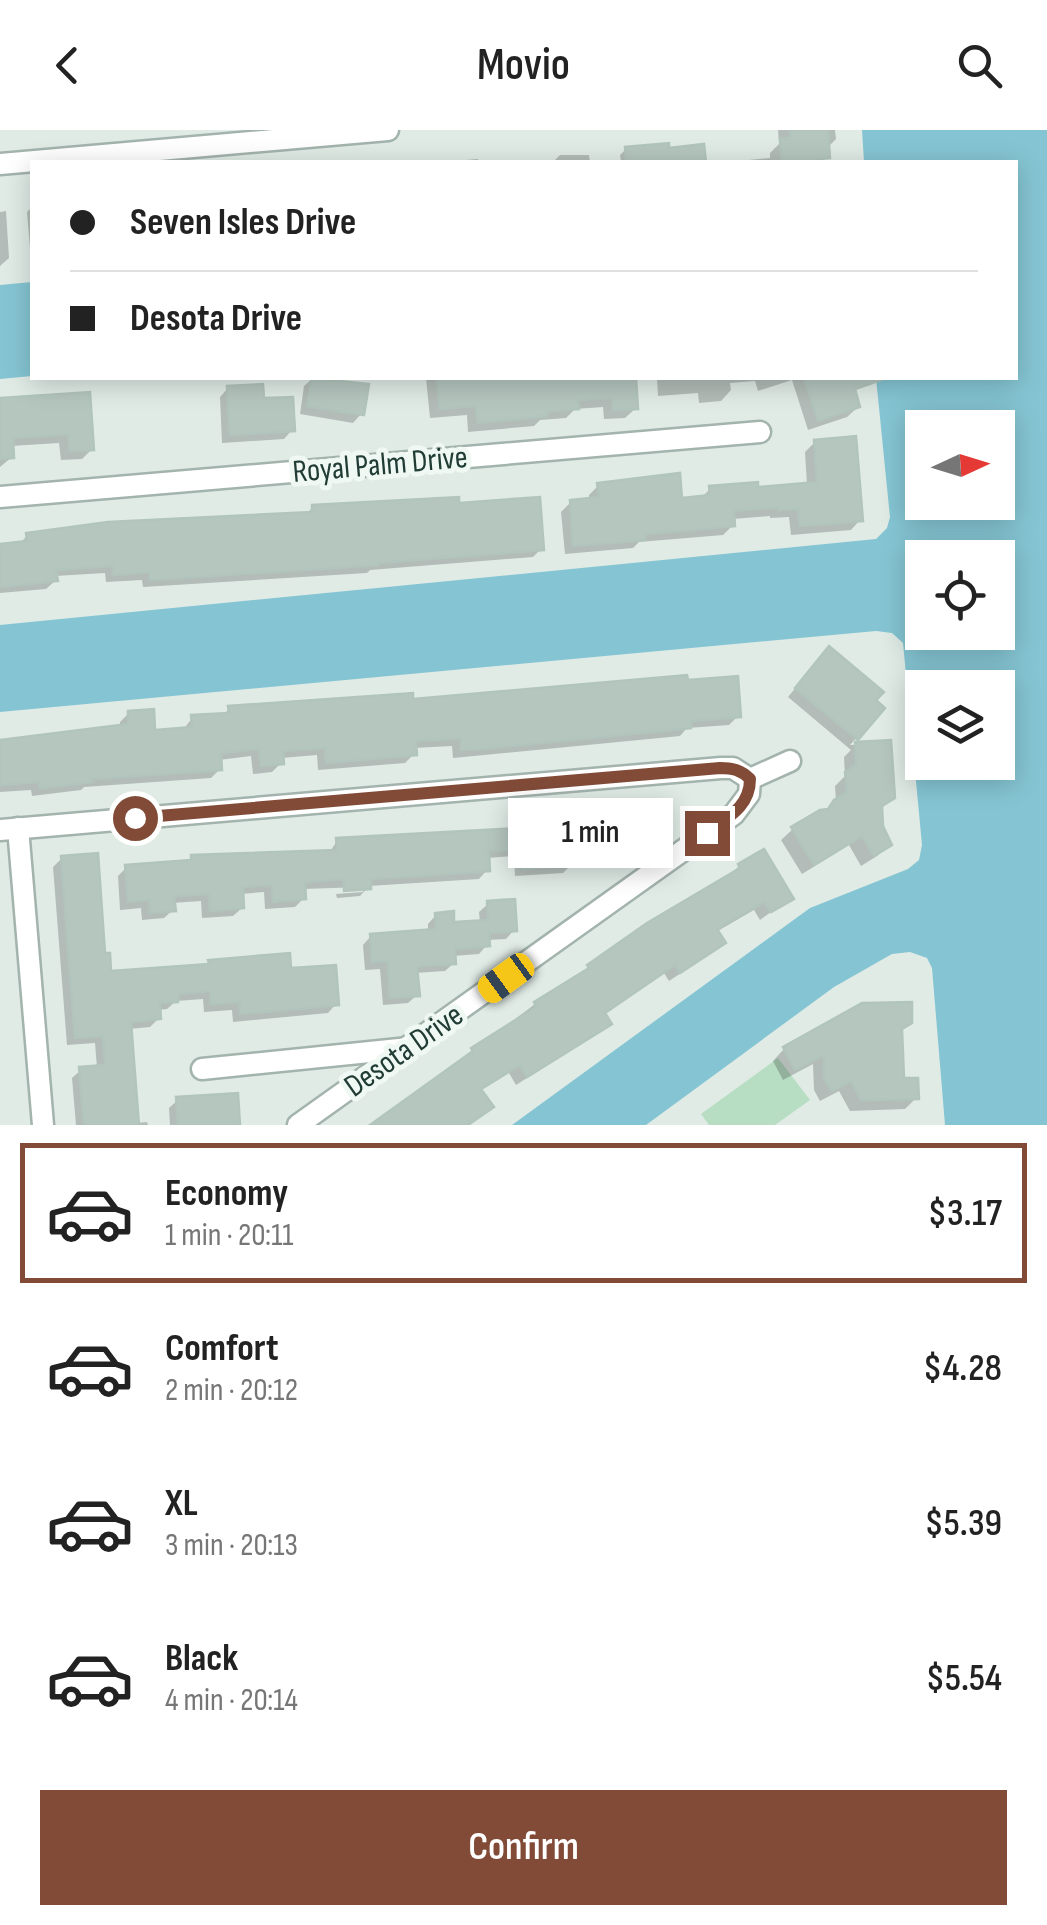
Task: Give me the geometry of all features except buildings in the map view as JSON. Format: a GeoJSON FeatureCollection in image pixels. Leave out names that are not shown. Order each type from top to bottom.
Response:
{"type":"FeatureCollection","features":[{"type":"Feature","properties":{"kind":"street"},"geometry":{"type":"LineString","coordinates":[[46,160],[388,130]]}},
{"type":"Feature","properties":{"kind":"street"},"geometry":{"type":"LineString","coordinates":[[0,164],[30,161]]}},
{"type":"Feature","properties":{"kind":"street","name":"Royal Palm Drive"},"geometry":{"type":"LineString","coordinates":[[0,497],[760,432]]}},
{"type":"Feature","properties":{"kind":"street"},"geometry":{"type":"LineString","coordinates":[[43,1125],[9,829],[720,768],[733,768],[750,779],[790,761]]}},
{"type":"Feature","properties":{"kind":"street","name":"Desota Drive"},"geometry":{"type":"LineString","coordinates":[[298,1125],[734,814],[749,794],[750,779]]}},
{"type":"Feature","properties":{"kind":"street"},"geometry":{"type":"LineString","coordinates":[[202,1069],[410,1048]]}},
{"type":"Feature","properties":{"kind":"green space"},"geometry":{"type":"Polygon","coordinates":[[[778,1058],[810,1100],[775,1125],[709,1125],[701,1114],[778,1058]]]}},
{"type":"Feature","properties":{"kind":"water"},"geometry":{"type":"Polygon","coordinates":[[[862,130],[1047,130],[1047,1125],[945,1125],[932,968],[927,958],[910,952],[892,954],[834,987],[646,1125],[512,1125],[810,908],[908,869],[919,860],[922,845],[916,780],[1015,780],[1015,670],[906,670],[903,643],[892,633],[876,631],[0,712],[0,625],[876,539],[887,528],[890,517],[876,380],[1018,380],[1018,160],[864,160],[862,130]]]}},
{"type":"Feature","properties":{"kind":"water"},"geometry":{"type":"Polygon","coordinates":[[[30,282],[30,376],[0,379],[0,285],[30,282]]]}},
{"type":"Feature","properties":{"kind":"route"},"geometry":{"type":"LineString","coordinates":[[135,818],[720,768],[744,773],[750,779],[745,802],[707,833]]}}]}
